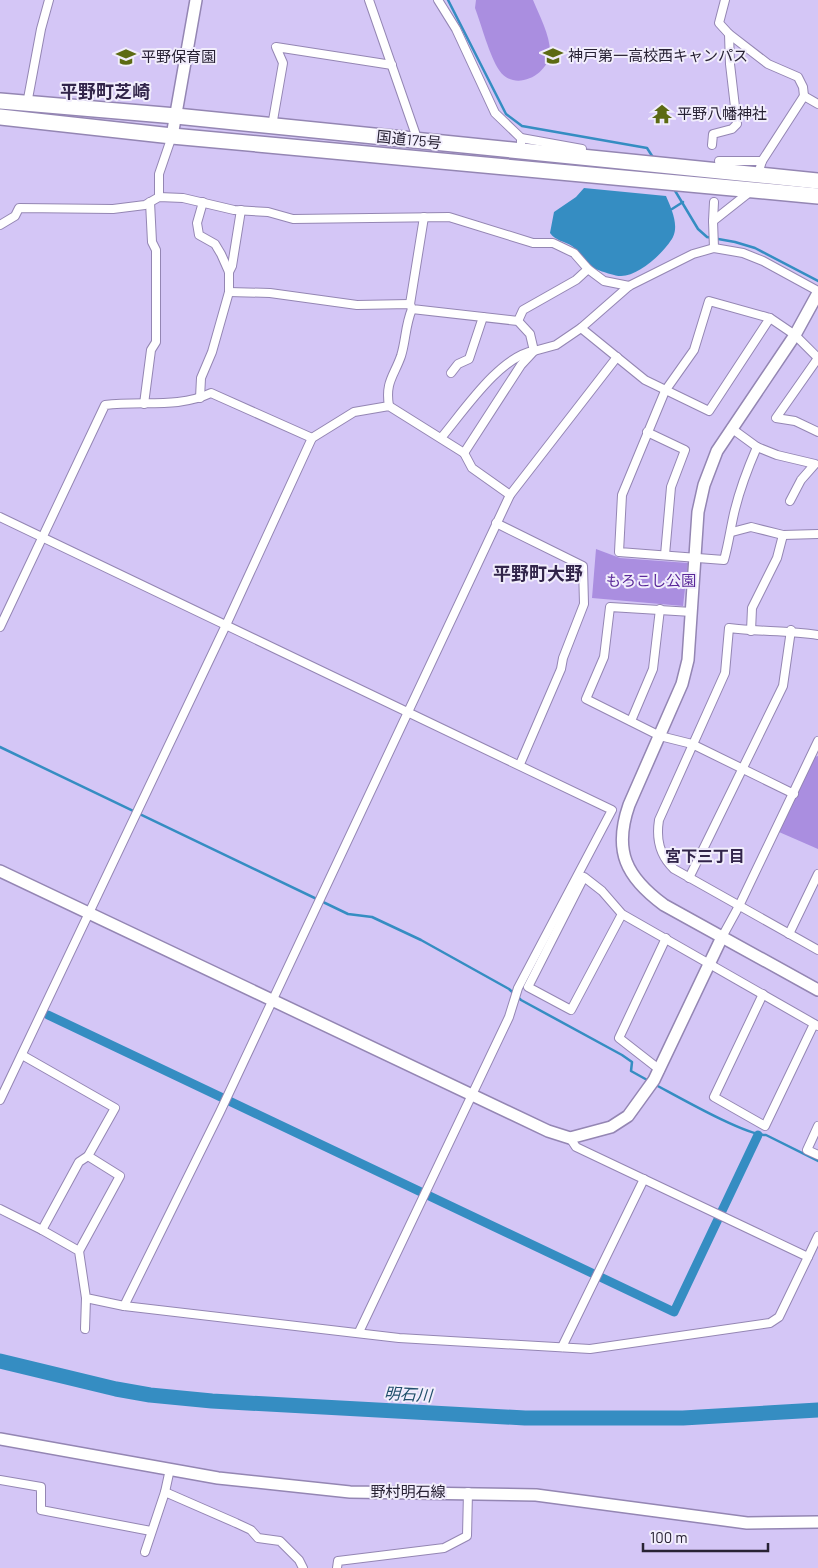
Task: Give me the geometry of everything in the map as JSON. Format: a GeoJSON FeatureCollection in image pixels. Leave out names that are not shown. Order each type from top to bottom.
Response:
{"type":"FeatureCollection","features":[{"type":"Feature","properties":{"kind":"highway","name":"国道175号"},"geometry":{"type":"LineString","coordinates":[[0,101],[176,116],[418,141],[521,145],[581,157],[661,165],[760,167],[818,180]]}},
{"type":"Feature","properties":{"kind":"highway","name":"国道175号"},"geometry":{"type":"LineString","coordinates":[[0,117],[172,136],[818,196]]}},
{"type":"Feature","properties":{"kind":"street"},"geometry":{"type":"LineString","coordinates":[[27,104],[41,29],[49,0]]}},
{"type":"Feature","properties":{"kind":"street"},"geometry":{"type":"LineString","coordinates":[[159,197],[159,174],[172,136],[196,0]]}},
{"type":"Feature","properties":{"kind":"street"},"geometry":{"type":"LineString","coordinates":[[369,0],[418,141]]}},
{"type":"Feature","properties":{"kind":"street"},"geometry":{"type":"LineString","coordinates":[[438,0],[456,29],[495,113],[521,145]]}},
{"type":"Feature","properties":{"kind":"street"},"geometry":{"type":"LineString","coordinates":[[719,161],[760,167],[804,96],[803,87],[798,77],[768,64],[729,34],[719,23],[725,0]]}},
{"type":"Feature","properties":{"kind":"street"},"geometry":{"type":"LineString","coordinates":[[712,145],[713,134],[732,130],[737,124],[730,64],[729,34]]}},
{"type":"Feature","properties":{"kind":"street"},"geometry":{"type":"LineString","coordinates":[[272,126],[283,63],[276,47],[392,65]]}},
{"type":"Feature","properties":{"kind":"street"},"geometry":{"type":"LineString","coordinates":[[804,96],[818,104]]}},
{"type":"Feature","properties":{"kind":"street"},"geometry":{"type":"LineString","coordinates":[[714,220],[752,191]]}},
{"type":"Feature","properties":{"kind":"street"},"geometry":{"type":"LineString","coordinates":[[0,225],[15,216],[19,208],[113,209],[145,205],[159,197],[183,198],[241,210],[310,219],[342,216],[449,217],[533,243],[553,243],[574,253],[588,269],[604,281],[628,286]]}},
{"type":"Feature","properties":{"kind":"street"},"geometry":{"type":"LineString","coordinates":[[144,404],[151,350],[156,342],[156,250],[152,242],[150,202]]}},
{"type":"Feature","properties":{"kind":"street"},"geometry":{"type":"LineString","coordinates":[[200,398],[201,378],[212,352],[229,292],[229,272],[215,244],[199,235],[197,223],[203,202]]}},
{"type":"Feature","properties":{"kind":"street"},"geometry":{"type":"LineString","coordinates":[[714,202],[714,248]]}},
{"type":"Feature","properties":{"kind":"street"},"geometry":{"type":"LineString","coordinates":[[229,272],[232,266],[241,210]]}},
{"type":"Feature","properties":{"kind":"street"},"geometry":{"type":"LineString","coordinates":[[389,406],[390,378],[401,356],[411,307],[424,217]]}},
{"type":"Feature","properties":{"kind":"street"},"geometry":{"type":"LineString","coordinates":[[441,438],[500,370],[524,352],[556,345],[581,328],[628,286],[693,254],[714,248],[743,253],[763,261],[818,292],[795,335],[717,451],[704,485],[698,512],[688,660],[684,676],[660,736],[622,824],[622,846],[627,864],[644,891],[664,905],[818,990]]}},
{"type":"Feature","properties":{"kind":"street"},"geometry":{"type":"LineString","coordinates":[[518,320],[523,310],[576,280],[588,269]]}},
{"type":"Feature","properties":{"kind":"street"},"geometry":{"type":"LineString","coordinates":[[229,292],[270,293],[357,305],[411,307],[518,320],[530,334],[534,351]]}},
{"type":"Feature","properties":{"kind":"street"},"geometry":{"type":"LineString","coordinates":[[757,447],[735,511],[732,532],[724,560],[619,552],[622,495],[665,391],[694,350],[710,301],[770,318],[795,335],[818,358],[776,418],[795,421],[818,432]]}},
{"type":"Feature","properties":{"kind":"street"},"geometry":{"type":"LineString","coordinates":[[451,373],[458,364],[469,359],[483,317]]}},
{"type":"Feature","properties":{"kind":"street"},"geometry":{"type":"LineString","coordinates":[[581,328],[645,380],[709,411],[770,318]]}},
{"type":"Feature","properties":{"kind":"street"},"geometry":{"type":"LineString","coordinates":[[464,453],[521,366],[534,351]]}},
{"type":"Feature","properties":{"kind":"street"},"geometry":{"type":"LineString","coordinates":[[124,1306],[220,1112],[510,495],[617,357]]}},
{"type":"Feature","properties":{"kind":"street"},"geometry":{"type":"LineString","coordinates":[[0,627],[105,405],[131,401],[144,404],[200,398],[212,393],[312,438]]}},
{"type":"Feature","properties":{"kind":"street"},"geometry":{"type":"LineString","coordinates":[[0,1100],[226,625],[312,438],[354,412],[389,406],[464,453],[472,468],[510,495]]}},
{"type":"Feature","properties":{"kind":"street"},"geometry":{"type":"LineString","coordinates":[[731,428],[757,447],[776,455],[815,464],[801,480],[790,501]]}},
{"type":"Feature","properties":{"kind":"street"},"geometry":{"type":"LineString","coordinates":[[647,432],[685,450],[671,486],[665,555]]}},
{"type":"Feature","properties":{"kind":"street"},"geometry":{"type":"LineString","coordinates":[[0,517],[520,764],[612,810],[518,988],[509,1017],[473,1095],[427,1187],[359,1332]]}},
{"type":"Feature","properties":{"kind":"street"},"geometry":{"type":"LineString","coordinates":[[496,524],[583,566],[584,604],[563,658],[561,670],[520,764]]}},
{"type":"Feature","properties":{"kind":"street"},"geometry":{"type":"LineString","coordinates":[[732,532],[752,527],[783,535],[818,534]]}},
{"type":"Feature","properties":{"kind":"street"},"geometry":{"type":"LineString","coordinates":[[751,631],[752,608],[777,558],[783,535]]}},
{"type":"Feature","properties":{"kind":"street"},"geometry":{"type":"LineString","coordinates":[[692,612],[610,607],[604,657],[586,699],[660,736],[692,744],[794,794]]}},
{"type":"Feature","properties":{"kind":"street"},"geometry":{"type":"LineString","coordinates":[[632,721],[653,669],[660,609]]}},
{"type":"Feature","properties":{"kind":"street"},"geometry":{"type":"LineString","coordinates":[[818,635],[791,630],[751,631],[729,628],[725,673],[659,820],[658,830],[659,847],[666,862],[689,878],[818,950]]}},
{"type":"Feature","properties":{"kind":"street"},"geometry":{"type":"LineString","coordinates":[[689,878],[783,686],[791,630]]}},
{"type":"Feature","properties":{"kind":"street"},"geometry":{"type":"LineString","coordinates":[[0,871],[548,1131],[570,1138],[611,1127],[628,1116],[660,1070],[722,937],[817,746]]}},
{"type":"Feature","properties":{"kind":"street"},"geometry":{"type":"LineString","coordinates":[[789,934],[818,874]]}},
{"type":"Feature","properties":{"kind":"street"},"geometry":{"type":"LineString","coordinates":[[622,914],[571,1010],[528,987],[584,877],[602,892],[622,914],[710,963],[816,1025],[765,1126],[714,1097],[762,994]]}},
{"type":"Feature","properties":{"kind":"street"},"geometry":{"type":"LineString","coordinates":[[660,1070],[619,1038],[666,938]]}},
{"type":"Feature","properties":{"kind":"street"},"geometry":{"type":"LineString","coordinates":[[22,1055],[115,1108],[88,1156],[79,1162],[42,1230]]}},
{"type":"Feature","properties":{"kind":"street"},"geometry":{"type":"LineString","coordinates":[[818,1126],[807,1150],[818,1155]]}},
{"type":"Feature","properties":{"kind":"street"},"geometry":{"type":"LineString","coordinates":[[570,1138],[576,1147],[808,1258]]}},
{"type":"Feature","properties":{"kind":"street"},"geometry":{"type":"LineString","coordinates":[[85,1330],[86,1298],[79,1251],[120,1176],[88,1156]]}},
{"type":"Feature","properties":{"kind":"street"},"geometry":{"type":"LineString","coordinates":[[562,1347],[644,1179]]}},
{"type":"Feature","properties":{"kind":"street"},"geometry":{"type":"LineString","coordinates":[[0,1210],[42,1230],[79,1251]]}},
{"type":"Feature","properties":{"kind":"street"},"geometry":{"type":"LineString","coordinates":[[86,1298],[124,1306],[399,1338],[590,1349],[770,1323],[780,1317],[818,1236]]}},
{"type":"Feature","properties":{"kind":"street","name":"野村明石線"},"geometry":{"type":"LineString","coordinates":[[0,1439],[218,1478],[350,1492],[468,1492],[536,1495],[747,1523],[818,1522]]}},
{"type":"Feature","properties":{"kind":"street"},"geometry":{"type":"LineString","coordinates":[[145,1552],[165,1492],[170,1469]]}},
{"type":"Feature","properties":{"kind":"street"},"geometry":{"type":"LineString","coordinates":[[0,1480],[41,1487],[41,1510],[151,1531]]}},
{"type":"Feature","properties":{"kind":"street"},"geometry":{"type":"LineString","coordinates":[[165,1492],[244,1526],[258,1538],[280,1542],[299,1560],[303,1568]]}},
{"type":"Feature","properties":{"kind":"street"},"geometry":{"type":"LineString","coordinates":[[337,1568],[338,1561],[444,1548],[467,1536],[468,1492]]}},
{"type":"Feature","properties":{"kind":"green space"},"geometry":{"type":"Polygon","coordinates":[[[476,0],[533,0],[550,46],[548,60],[544,68],[530,78],[513,80],[505,77],[499,70],[489,49],[475,8],[476,0]]]}},
{"type":"Feature","properties":{"kind":"green space","name":"もろこし公園"},"geometry":{"type":"Polygon","coordinates":[[[596,549],[620,558],[688,563],[683,606],[592,598],[596,549]]]}},
{"type":"Feature","properties":{"kind":"green space"},"geometry":{"type":"Polygon","coordinates":[[[818,756],[818,849],[779,832],[814,757],[818,756]]]}},
{"type":"Feature","properties":{"kind":"water"},"geometry":{"type":"Polygon","coordinates":[[[584,188],[666,196],[675,221],[673,237],[664,250],[650,263],[634,273],[619,276],[596,269],[575,248],[555,238],[550,233],[554,212],[576,197],[584,188]]]}},
{"type":"Feature","properties":{"kind":"waterway"},"geometry":{"type":"LineString","coordinates":[[448,0],[506,114],[522,126],[647,148],[654,159]]}},
{"type":"Feature","properties":{"kind":"waterway"},"geometry":{"type":"LineString","coordinates":[[674,189],[698,229],[707,237],[755,248],[818,281]]}},
{"type":"Feature","properties":{"kind":"waterway"},"geometry":{"type":"LineString","coordinates":[[672,209],[683,202]]}},
{"type":"Feature","properties":{"kind":"waterway"},"geometry":{"type":"LineString","coordinates":[[0,747],[348,914],[372,917],[421,940],[509,989],[521,1000],[622,1055],[632,1062],[631,1071],[649,1081]]}},
{"type":"Feature","properties":{"kind":"waterway"},"geometry":{"type":"LineString","coordinates":[[48,1015],[674,1312],[758,1135]]}},
{"type":"Feature","properties":{"kind":"waterway"},"geometry":{"type":"LineString","coordinates":[[654,1084],[727,1122],[756,1134],[766,1135],[818,1161]]}},
{"type":"Feature","properties":{"kind":"waterway","name":"明石川"},"geometry":{"type":"LineString","coordinates":[[0,1361],[116,1389],[150,1395],[212,1401],[525,1418],[683,1418],[818,1410]]}},
{"type":"Feature","properties":{"kind":"place","name":"神戸第一高校西キャンパス"},"geometry":{"type":"Point","coordinates":[553,56]}},
{"type":"Feature","properties":{"kind":"place","name":"平野保育園"},"geometry":{"type":"Point","coordinates":[126,57]}},
{"type":"Feature","properties":{"kind":"place","name":"平野八幡神社"},"geometry":{"type":"Point","coordinates":[662,114]}},
{"type":"Feature","properties":{"kind":"district","name":"平野町芝崎"},"geometry":{"type":"Point","coordinates":[105,92]}},
{"type":"Feature","properties":{"kind":"district","name":"平野町大野"},"geometry":{"type":"Point","coordinates":[538,574]}},
{"type":"Feature","properties":{"kind":"district","name":"宮下三丁目"},"geometry":{"type":"Point","coordinates":[705,856]}}]}
